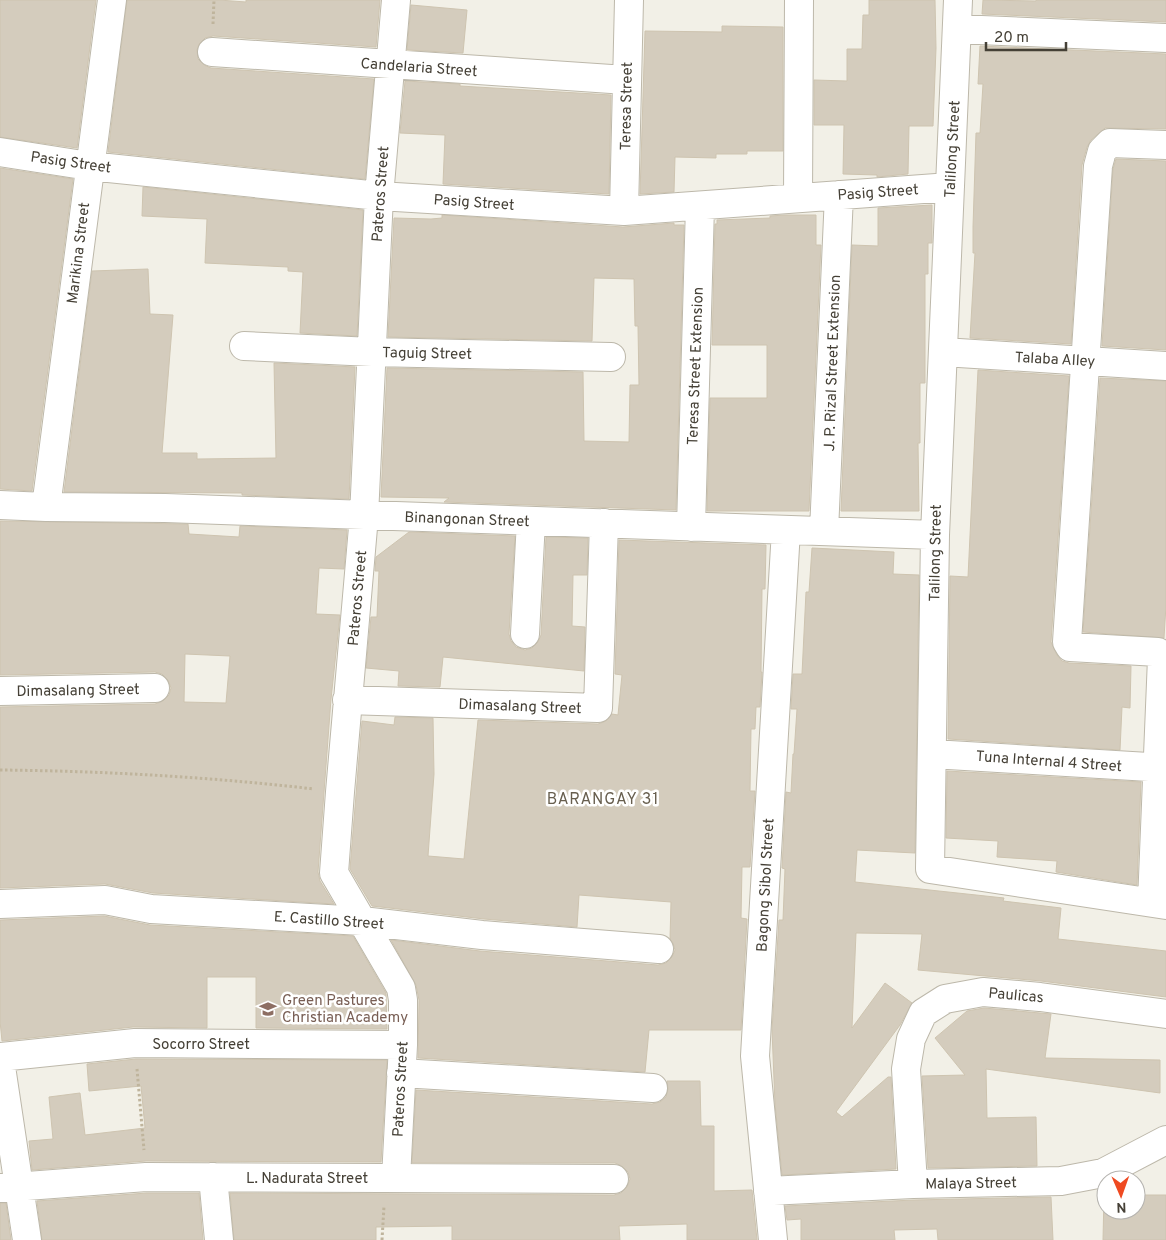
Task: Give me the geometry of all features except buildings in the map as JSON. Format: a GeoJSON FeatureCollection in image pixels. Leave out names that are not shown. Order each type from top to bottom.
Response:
{"type":"FeatureCollection","features":[{"type":"Feature","properties":{"kind":"street","name":"Marikina Street"},"geometry":{"type":"LineString","coordinates":[[46,507],[112,0]]}},
{"type":"Feature","properties":{"kind":"street","name":"Pateros Street"},"geometry":{"type":"LineString","coordinates":[[390,1178],[402,1073],[402,988],[334,872],[364,516],[379,196],[396,0]]}},
{"type":"Feature","properties":{"kind":"street","name":"Teresa Street"},"geometry":{"type":"LineString","coordinates":[[624,211],[628,0]]}},
{"type":"Feature","properties":{"kind":"street"},"geometry":{"type":"LineString","coordinates":[[798,198],[799,0]]}},
{"type":"Feature","properties":{"kind":"street","name":"Talilong Street"},"geometry":{"type":"LineString","coordinates":[[958,0],[935,535],[930,868],[1159,903]]}},
{"type":"Feature","properties":{"kind":"street"},"geometry":{"type":"LineString","coordinates":[[957,29],[1166,38]]}},
{"type":"Feature","properties":{"kind":"street","name":"Candelaria Street"},"geometry":{"type":"LineString","coordinates":[[212,52],[391,66],[626,80]]}},
{"type":"Feature","properties":{"kind":"street"},"geometry":{"type":"LineString","coordinates":[[1159,903],[1162,658],[1158,652],[1070,647],[1067,642],[1098,166],[1102,151],[1110,143],[1166,145]]}},
{"type":"Feature","properties":{"kind":"street","name":"Pasig Street"},"geometry":{"type":"LineString","coordinates":[[0,152],[90,166],[379,196],[624,211],[950,187]]}},
{"type":"Feature","properties":{"kind":"street","name":"J. P. Rizal Street Extension"},"geometry":{"type":"LineString","coordinates":[[824,531],[839,195]]}},
{"type":"Feature","properties":{"kind":"street","name":"Teresa Street Extension"},"geometry":{"type":"LineString","coordinates":[[691,527],[700,206]]}},
{"type":"Feature","properties":{"kind":"street","name":"Taguig Street"},"geometry":{"type":"LineString","coordinates":[[244,346],[372,352],[611,357]]}},
{"type":"Feature","properties":{"kind":"street","name":"Talaba Alley"},"geometry":{"type":"LineString","coordinates":[[943,352],[1166,366]]}},
{"type":"Feature","properties":{"kind":"street","name":"Binangonan Street"},"geometry":{"type":"LineString","coordinates":[[0,505],[165,508],[935,535]]}},
{"type":"Feature","properties":{"kind":"street"},"geometry":{"type":"LineString","coordinates":[[525,634],[531,521]]}},
{"type":"Feature","properties":{"kind":"street","name":"Dimasalang Street"},"geometry":{"type":"LineString","coordinates":[[348,700],[598,708],[604,524]]}},
{"type":"Feature","properties":{"kind":"street","name":"Bagong Sibol Street"},"geometry":{"type":"LineString","coordinates":[[774,1240],[755,1056],[786,530]]}},
{"type":"Feature","properties":{"kind":"street","name":"Dimasalang Street"},"geometry":{"type":"LineString","coordinates":[[0,691],[156,688]]}},
{"type":"Feature","properties":{"kind":"street","name":"Tuna Internal 4 Street"},"geometry":{"type":"LineString","coordinates":[[932,754],[1162,768]]}},
{"type":"Feature","properties":{"kind":"street","name":"E. Castillo Street"},"geometry":{"type":"LineString","coordinates":[[0,904],[105,900],[151,909],[362,921],[482,936],[659,949]]}},
{"type":"Feature","properties":{"kind":"street","name":"Paulicas"},"geometry":{"type":"LineString","coordinates":[[913,1184],[906,1069],[911,1039],[922,1013],[945,999],[983,992],[1040,996],[1166,1014]]}},
{"type":"Feature","properties":{"kind":"street","name":"Socorro Street"},"geometry":{"type":"LineString","coordinates":[[0,1059],[135,1043],[403,1045]]}},
{"type":"Feature","properties":{"kind":"street"},"geometry":{"type":"LineString","coordinates":[[0,1059],[9,1187],[26,1240]]}},
{"type":"Feature","properties":{"kind":"street"},"geometry":{"type":"LineString","coordinates":[[402,1073],[654,1088]]}},
{"type":"Feature","properties":{"kind":"street","name":"Malaya Street"},"geometry":{"type":"LineString","coordinates":[[768,1191],[913,1184],[1061,1181],[1103,1173],[1166,1140]]}},
{"type":"Feature","properties":{"kind":"street","name":"L. Nadurata Street"},"geometry":{"type":"LineString","coordinates":[[9,1187],[146,1177],[614,1180]]}},
{"type":"Feature","properties":{"kind":"street"},"geometry":{"type":"LineString","coordinates":[[214,1178],[219,1240]]}},
{"type":"Feature","properties":{"kind":"path"},"geometry":{"type":"LineString","coordinates":[[0,770],[234,780],[340,792]]}},
{"type":"Feature","properties":{"kind":"path"},"geometry":{"type":"LineString","coordinates":[[135,1043],[146,1177]]}},
{"type":"Feature","properties":{"kind":"path"},"geometry":{"type":"LineString","coordinates":[[382,1240],[390,1178]]}},
{"type":"Feature","properties":{"kind":"place","name":"Green Pastures Christian Academy"},"geometry":{"type":"Point","coordinates":[268,1009]}},
{"type":"Feature","properties":{"kind":"district","name":"BARANGAY 31"},"geometry":{"type":"Point","coordinates":[603,798]}}]}
